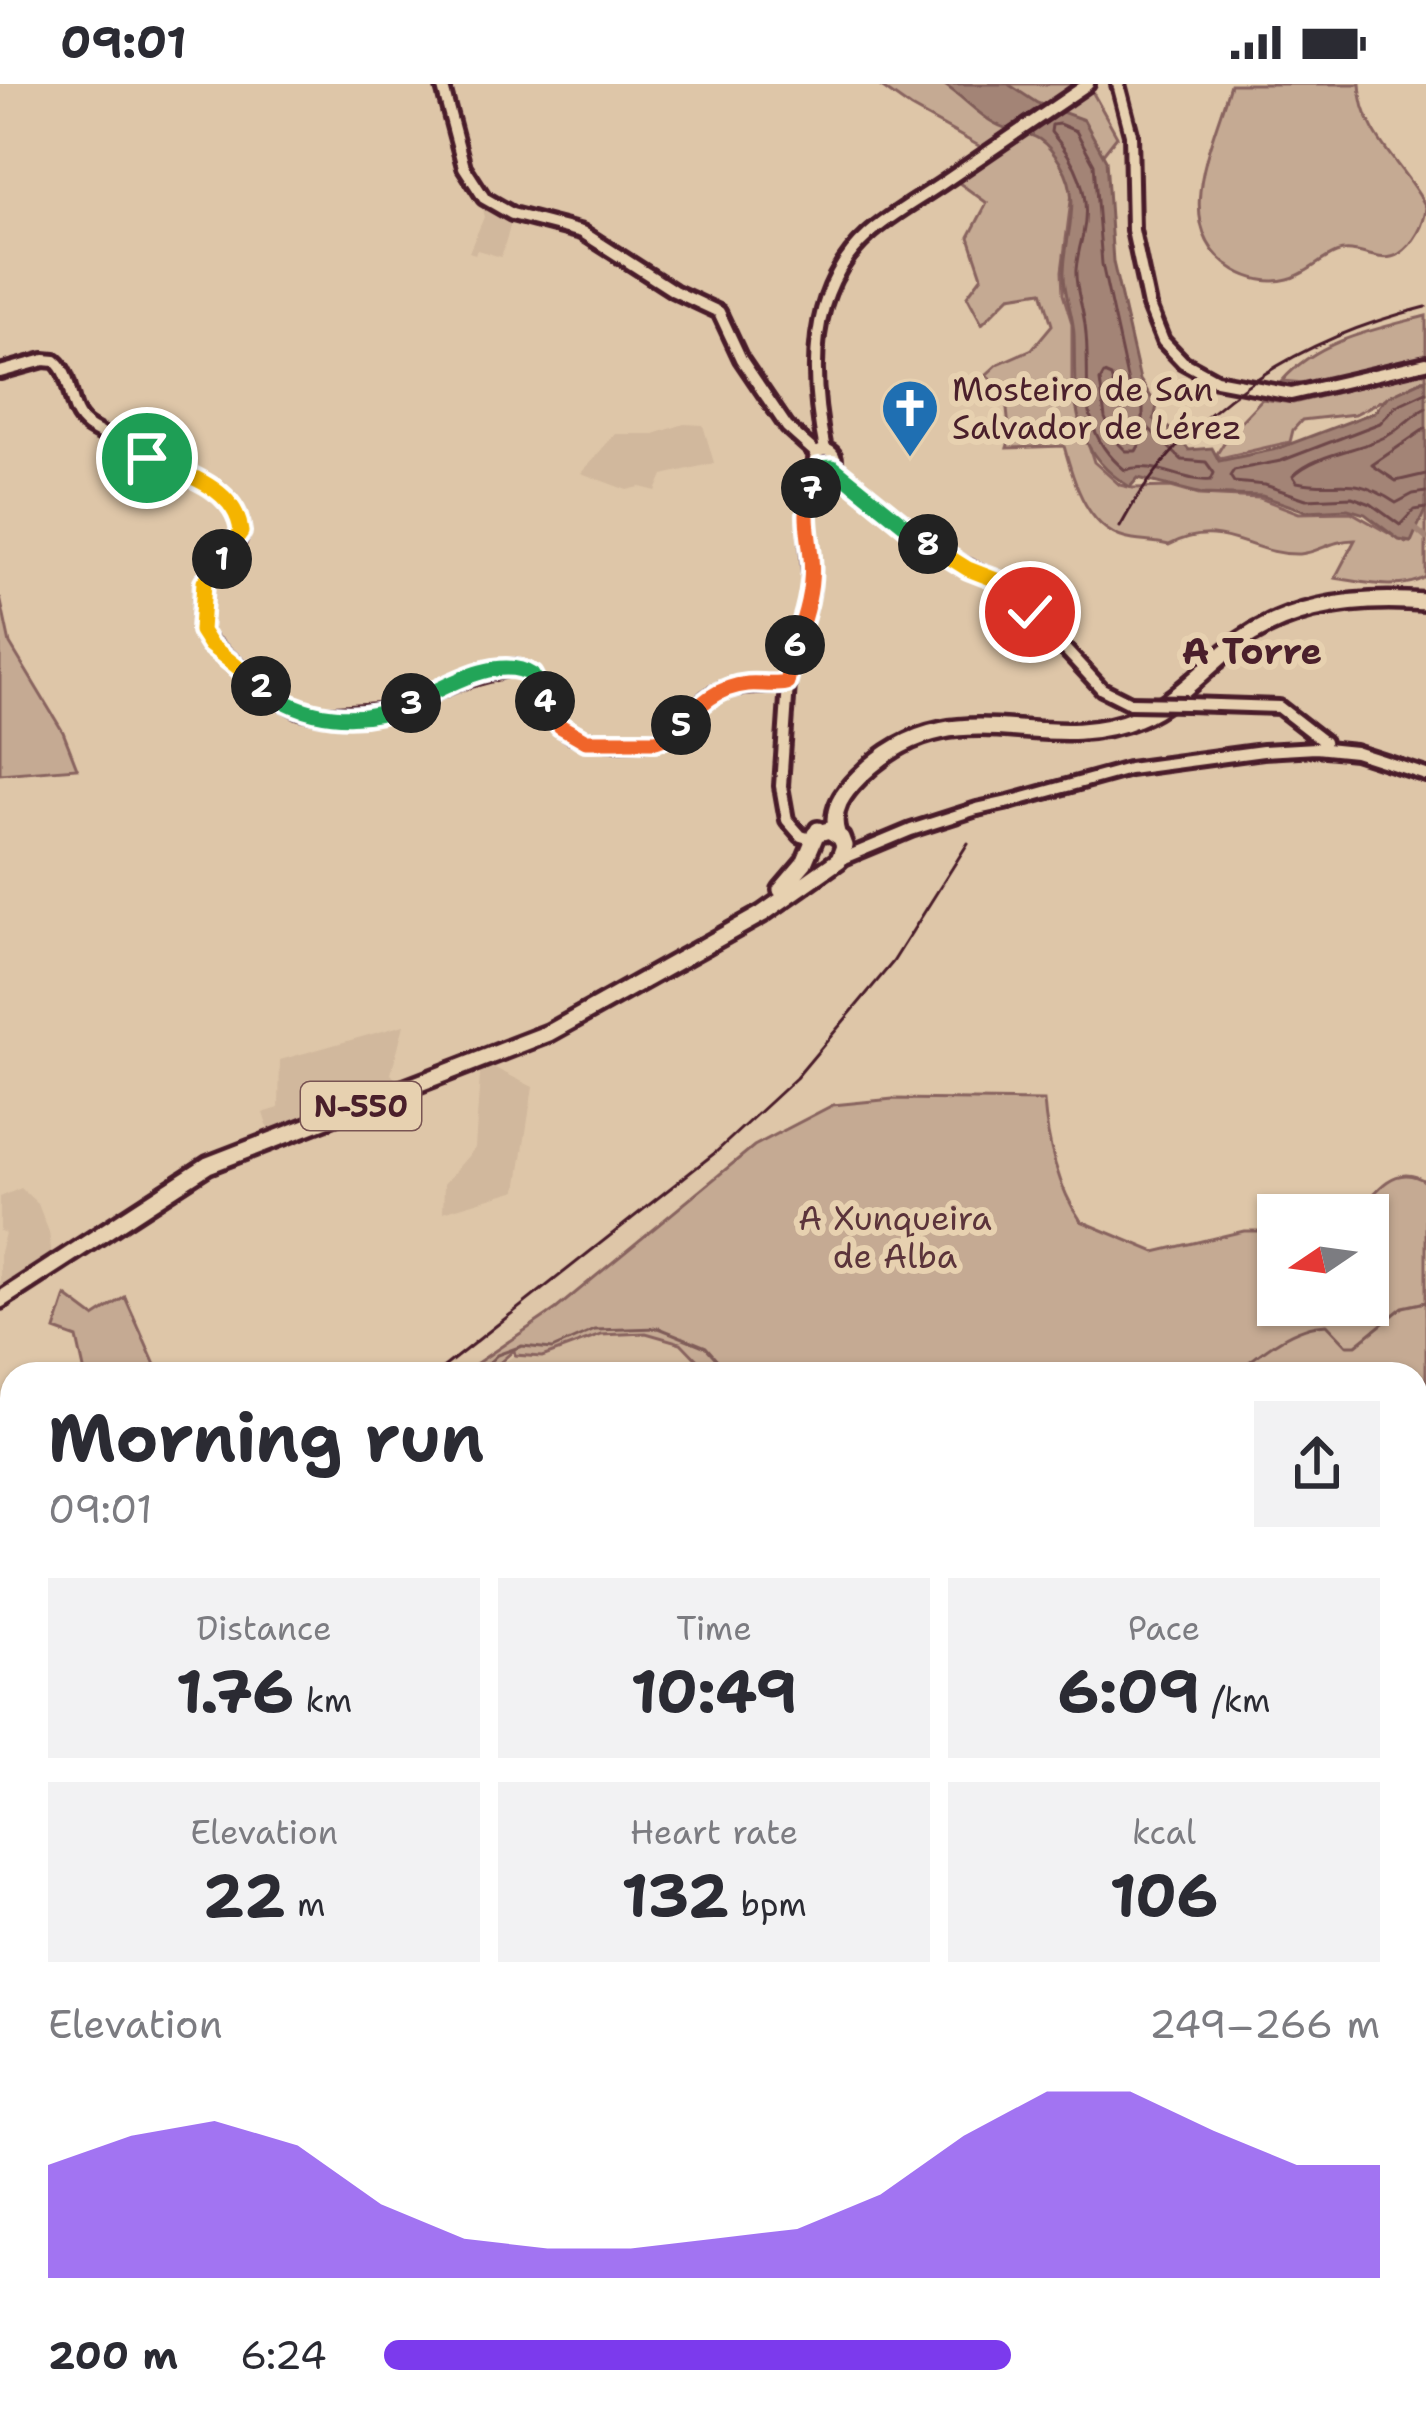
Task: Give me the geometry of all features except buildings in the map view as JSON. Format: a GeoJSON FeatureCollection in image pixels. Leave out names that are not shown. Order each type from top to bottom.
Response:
{"type":"FeatureCollection","features":[{"type":"Feature","properties":{"kind":"highway","name":"N-550"},"geometry":{"type":"LineString","coordinates":[[732,929],[776,896],[804,863],[836,793],[859,768],[910,738],[979,725],[1069,730],[1121,724],[1150,712],[1269,624],[1324,605],[1364,600],[1426,602]]}},
{"type":"Feature","properties":{"kind":"highway","name":"N-550"},"geometry":{"type":"LineString","coordinates":[[1215,662],[1272,629],[1307,616],[1366,609],[1426,612]]}},
{"type":"Feature","properties":{"kind":"highway","name":"N-550"},"geometry":{"type":"LineString","coordinates":[[839,801],[877,760],[910,738]]}},
{"type":"Feature","properties":{"kind":"highway"},"geometry":{"type":"LineString","coordinates":[[839,801],[833,821],[840,837],[835,862],[818,862],[812,841],[829,830],[840,837]]}},
{"type":"Feature","properties":{"kind":"highway","name":"N-550"},"geometry":{"type":"LineString","coordinates":[[0,1300],[208,1165],[549,1034],[761,914],[835,862]]}},
{"type":"Feature","properties":{"kind":"street"},"geometry":{"type":"LineString","coordinates":[[442,84],[464,167],[484,198],[512,214],[582,232],[674,291],[722,315],[741,358],[778,415],[820,458]]}},
{"type":"Feature","properties":{"kind":"street"},"geometry":{"type":"LineString","coordinates":[[812,841],[792,828],[781,803],[787,683],[811,591],[806,505],[820,458],[816,346],[821,311],[836,277],[868,235],[1088,84]]}},
{"type":"Feature","properties":{"kind":"street"},"geometry":{"type":"LineString","coordinates":[[1115,84],[1131,134],[1138,259],[1157,332],[1183,362],[1216,380],[1291,394],[1426,363]]}},
{"type":"Feature","properties":{"kind":"street"},"geometry":{"type":"LineString","coordinates":[[0,373],[44,359],[56,361],[87,425],[218,492],[241,532],[206,578],[203,636],[293,709],[322,716],[392,710],[461,681],[514,667],[537,681],[553,717],[574,737],[656,741],[674,733],[716,693],[752,684],[787,683]]}},
{"type":"Feature","properties":{"kind":"street"},"geometry":{"type":"LineString","coordinates":[[820,458],[833,455],[833,467],[943,556],[1004,583],[1116,700],[1279,707],[1324,742],[1325,748]]}},
{"type":"Feature","properties":{"kind":"street"},"geometry":{"type":"LineString","coordinates":[[835,862],[977,809],[1130,769],[1263,751],[1325,748],[1355,752],[1426,775]]}},
{"type":"Feature","properties":{"kind":"street"},"geometry":{"type":"LineString","coordinates":[[839,801],[840,825],[846,835],[875,846]]}},
{"type":"Feature","properties":{"kind":"street"},"geometry":{"type":"LineString","coordinates":[[840,837],[853,847],[875,846]]}},
{"type":"Feature","properties":{"kind":"shaded area"},"geometry":{"type":"Polygon","coordinates":[[[487,207],[511,223],[501,257],[469,252],[484,217],[482,209],[487,207]]]}},
{"type":"Feature","properties":{"kind":"shaded area"},"geometry":{"type":"Polygon","coordinates":[[[684,424],[703,425],[714,463],[663,475],[656,491],[627,490],[581,473],[615,434],[654,434],[684,424]]]}},
{"type":"Feature","properties":{"kind":"shaded area"},"geometry":{"type":"Polygon","coordinates":[[[404,1025],[391,1074],[406,1090],[272,1140],[263,1113],[279,1108],[280,1060],[404,1025]]]}},
{"type":"Feature","properties":{"kind":"shaded area"},"geometry":{"type":"Polygon","coordinates":[[[481,1061],[533,1087],[517,1190],[443,1212],[444,1184],[475,1148],[481,1061]]]}},
{"type":"Feature","properties":{"kind":"shaded area"},"geometry":{"type":"Polygon","coordinates":[[[21,1188],[38,1204],[49,1232],[53,1265],[0,1300],[5,1233],[0,1231],[0,1197],[21,1188]]]}},
{"type":"Feature","properties":{"kind":"shaded area"},"geometry":{"type":"Polygon","coordinates":[[[646,1333],[681,1343],[699,1362],[505,1362],[515,1355],[542,1357],[601,1335],[646,1333]]]}},
{"type":"Feature","properties":{"kind":"green space"},"geometry":{"type":"Polygon","coordinates":[[[877,84],[1088,84],[1117,136],[1072,193],[1062,271],[1072,323],[1072,394],[1094,462],[1120,485],[1133,488],[1171,487],[1199,495],[1260,498],[1299,513],[1351,512],[1406,543],[1426,507],[1426,577],[1393,585],[1335,578],[1355,540],[1300,554],[1266,550],[1221,536],[1188,537],[1169,545],[1118,536],[1085,504],[1064,446],[1007,448],[1005,390],[986,375],[998,364],[1032,349],[1052,325],[1042,291],[1010,296],[982,324],[967,296],[982,276],[969,237],[987,203],[948,175],[979,149],[997,156],[877,84]]]}},
{"type":"Feature","properties":{"kind":"green space"},"geometry":{"type":"Polygon","coordinates":[[[1230,84],[1360,84],[1376,134],[1426,207],[1421,227],[1409,245],[1391,257],[1336,253],[1295,277],[1274,281],[1241,273],[1215,253],[1203,232],[1201,183],[1230,84]]]}},
{"type":"Feature","properties":{"kind":"green space"},"geometry":{"type":"Polygon","coordinates":[[[1426,316],[1426,356],[1304,383],[1282,381],[1330,346],[1426,316]]]}},
{"type":"Feature","properties":{"kind":"green space"},"geometry":{"type":"Polygon","coordinates":[[[1426,371],[1426,378],[1355,414],[1302,420],[1290,442],[1220,458],[1217,454],[1262,399],[1293,403],[1426,371]]]}},
{"type":"Feature","properties":{"kind":"green space"},"geometry":{"type":"Polygon","coordinates":[[[0,597],[10,644],[63,732],[77,768],[0,774],[0,597]]]}},
{"type":"Feature","properties":{"kind":"green space","name":"A Xunqueira de Alba"},"geometry":{"type":"Polygon","coordinates":[[[893,1099],[1044,1101],[1055,1164],[1081,1221],[1155,1252],[1257,1231],[1257,1326],[1389,1326],[1389,1194],[1374,1194],[1396,1177],[1415,1176],[1426,1182],[1426,1362],[699,1362],[681,1343],[646,1333],[601,1335],[542,1357],[515,1355],[514,1350],[500,1362],[479,1362],[556,1309],[754,1146],[833,1105],[893,1099]]]}},
{"type":"Feature","properties":{"kind":"green space"},"geometry":{"type":"Polygon","coordinates":[[[66,1296],[94,1317],[125,1297],[154,1362],[82,1362],[77,1338],[55,1330],[66,1296]]]}},
{"type":"Feature","properties":{"kind":"water"},"geometry":{"type":"Polygon","coordinates":[[[943,84],[1008,84],[1037,103],[1084,120],[1106,160],[1113,262],[1140,380],[1157,406],[1154,419],[1189,450],[1212,448],[1219,461],[1277,449],[1375,412],[1387,397],[1426,379],[1426,508],[1411,542],[1399,540],[1365,514],[1348,509],[1306,511],[1262,496],[1202,494],[1138,478],[1130,487],[1110,472],[1085,439],[1076,401],[1073,326],[1064,279],[1072,204],[1067,177],[1052,151],[1036,137],[994,123],[943,84]]]}},
{"type":"Feature","properties":{"kind":"waterway"},"geometry":{"type":"LineString","coordinates":[[1413,527],[1426,538]]}},
{"type":"Feature","properties":{"kind":"waterway"},"geometry":{"type":"LineString","coordinates":[[1250,1362],[1278,1342],[1314,1326],[1327,1324],[1347,1345],[1356,1345],[1403,1307],[1426,1302]]}},
{"type":"Feature","properties":{"kind":"waterway"},"geometry":{"type":"LineString","coordinates":[[490,1362],[522,1346],[552,1349],[595,1330],[659,1328],[706,1347],[719,1362]]}},
{"type":"Feature","properties":{"kind":"railway"},"geometry":{"type":"LineString","coordinates":[[1120,527],[1177,447],[1249,384],[1333,338],[1426,307]]}},
{"type":"Feature","properties":{"kind":"railway"},"geometry":{"type":"LineString","coordinates":[[450,1362],[716,1152],[796,1078],[893,962],[968,843]]}},
{"type":"Feature","properties":{"kind":"place","name":"Mosteiro de San Salvador de Lérez"},"geometry":{"type":"Point","coordinates":[910,459]}},
{"type":"Feature","properties":{"kind":"district","name":"A Torre"},"geometry":{"type":"Point","coordinates":[1252,651]}},
{"type":"Feature","properties":{"kind":"route"},"geometry":{"type":"LineString","coordinates":[[147,458],[213,488],[240,524],[236,543],[204,582],[201,631],[206,640],[277,699],[306,713],[332,716],[392,710],[461,681],[514,667],[537,681],[553,717],[574,737],[656,741],[674,733],[716,693],[752,684],[787,683],[811,591],[806,505],[819,468],[833,467],[943,556],[1004,583],[1030,612]]}}]}
